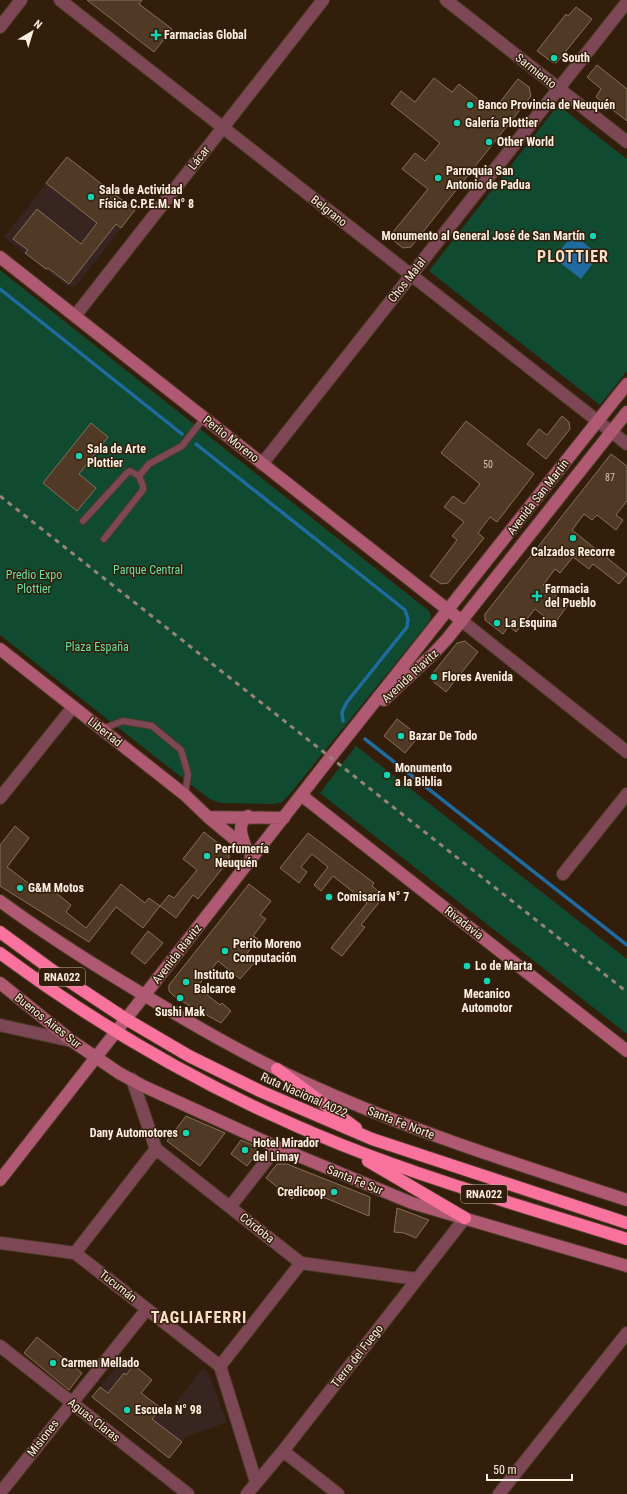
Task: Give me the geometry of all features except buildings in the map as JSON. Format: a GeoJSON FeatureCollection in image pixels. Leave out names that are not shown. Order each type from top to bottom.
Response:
{"type":"FeatureCollection","features":[{"type":"Feature","properties":{"kind":"highway","name":"Ruta Nacional A022"},"geometry":{"type":"LineString","coordinates":[[0,932],[52,970],[126,1019],[189,1056],[260,1091],[372,1139],[627,1222]]}},
{"type":"Feature","properties":{"kind":"highway","name":"RNA022"},"geometry":{"type":"LineString","coordinates":[[0,953],[40,982],[172,1065],[240,1100],[343,1146],[426,1176],[627,1239]]}},
{"type":"Feature","properties":{"kind":"highway"},"geometry":{"type":"LineString","coordinates":[[277,1069],[372,1139]]}},
{"type":"Feature","properties":{"kind":"highway"},"geometry":{"type":"LineString","coordinates":[[343,1146],[465,1218]]}},
{"type":"Feature","properties":{"kind":"main road","name":"Perito Moreno"},"geometry":{"type":"LineString","coordinates":[[0,257],[462,621]]}},
{"type":"Feature","properties":{"kind":"main road","name":"Avenida San Martín"},"geometry":{"type":"LineString","coordinates":[[448,611],[627,384]]}},
{"type":"Feature","properties":{"kind":"main road","name":"Avenida San Martín"},"geometry":{"type":"LineString","coordinates":[[462,621],[627,412]]}},
{"type":"Feature","properties":{"kind":"main road","name":"Avenida Riavitz"},"geometry":{"type":"LineString","coordinates":[[0,1180],[145,996],[250,851],[284,818],[448,611]]}},
{"type":"Feature","properties":{"kind":"main road","name":"Avenida Riavitz"},"geometry":{"type":"LineString","coordinates":[[354,728],[432,655],[462,621]]}},
{"type":"Feature","properties":{"kind":"main road","name":"Libertad"},"geometry":{"type":"LineString","coordinates":[[0,649],[185,795],[208,817],[250,851]]}},
{"type":"Feature","properties":{"kind":"main road","name":"Rivadavia"},"geometry":{"type":"LineString","coordinates":[[301,795],[627,1051]]}},
{"type":"Feature","properties":{"kind":"main road"},"geometry":{"type":"LineString","coordinates":[[208,817],[248,816],[284,818]]}},
{"type":"Feature","properties":{"kind":"main road"},"geometry":{"type":"LineString","coordinates":[[248,816],[240,828],[250,851]]}},
{"type":"Feature","properties":{"kind":"main road","name":"Santa Fe Norte"},"geometry":{"type":"LineString","coordinates":[[0,901],[63,944],[145,996],[208,1033],[277,1069],[347,1102],[405,1125],[473,1150],[627,1200]]}},
{"type":"Feature","properties":{"kind":"main road","name":"Buenos Aires Sur"},"geometry":{"type":"LineString","coordinates":[[0,983],[72,1041],[96,1058]]}},
{"type":"Feature","properties":{"kind":"main road","name":"Santa Fe Sur"},"geometry":{"type":"LineString","coordinates":[[96,1058],[132,1080],[154,1091],[277,1147],[412,1203],[627,1266]]}},
{"type":"Feature","properties":{"kind":"street"},"geometry":{"type":"LineString","coordinates":[[0,27],[21,0]]}},
{"type":"Feature","properties":{"kind":"street","name":"Belgrano"},"geometry":{"type":"LineString","coordinates":[[60,0],[627,444]]}},
{"type":"Feature","properties":{"kind":"street","name":"Lácar"},"geometry":{"type":"LineString","coordinates":[[75,316],[324,0]]}},
{"type":"Feature","properties":{"kind":"street","name":"Sarmiento"},"geometry":{"type":"LineString","coordinates":[[446,0],[627,142]]}},
{"type":"Feature","properties":{"kind":"street","name":"Chos Malal"},"geometry":{"type":"LineString","coordinates":[[262,464],[627,2]]}},
{"type":"Feature","properties":{"kind":"street"},"geometry":{"type":"LineString","coordinates":[[462,621],[627,752]]}},
{"type":"Feature","properties":{"kind":"street"},"geometry":{"type":"LineString","coordinates":[[0,798],[73,707]]}},
{"type":"Feature","properties":{"kind":"street"},"geometry":{"type":"LineString","coordinates":[[563,874],[627,794]]}},
{"type":"Feature","properties":{"kind":"street"},"geometry":{"type":"LineString","coordinates":[[0,1025],[72,1041]]}},
{"type":"Feature","properties":{"kind":"street"},"geometry":{"type":"LineString","coordinates":[[0,1243],[75,1253],[156,1149],[132,1080]]}},
{"type":"Feature","properties":{"kind":"street"},"geometry":{"type":"LineString","coordinates":[[142,1107],[146,1095],[154,1091]]}},
{"type":"Feature","properties":{"kind":"street"},"geometry":{"type":"LineString","coordinates":[[230,1207],[277,1147]]}},
{"type":"Feature","properties":{"kind":"street","name":"Córdoba"},"geometry":{"type":"LineString","coordinates":[[156,1149],[301,1263]]}},
{"type":"Feature","properties":{"kind":"street","name":"Tierra del Fuego"},"geometry":{"type":"LineString","coordinates":[[246,1494],[283,1451],[465,1218]]}},
{"type":"Feature","properties":{"kind":"street","name":"Tucumán"},"geometry":{"type":"LineString","coordinates":[[75,1253],[220,1366]]}},
{"type":"Feature","properties":{"kind":"street"},"geometry":{"type":"LineString","coordinates":[[256,1482],[220,1366],[301,1263],[417,1279]]}},
{"type":"Feature","properties":{"kind":"street","name":"Misiones"},"geometry":{"type":"LineString","coordinates":[[0,1493],[71,1402],[147,1309]]}},
{"type":"Feature","properties":{"kind":"street"},"geometry":{"type":"LineString","coordinates":[[499,1494],[627,1333]]}},
{"type":"Feature","properties":{"kind":"street","name":"Aguas Claras"},"geometry":{"type":"LineString","coordinates":[[0,1346],[188,1494]]}},
{"type":"Feature","properties":{"kind":"street"},"geometry":{"type":"LineString","coordinates":[[283,1451],[338,1494]]}},
{"type":"Feature","properties":{"kind":"lane"},"geometry":{"type":"LineString","coordinates":[[139,476],[149,464],[182,446],[204,418]]}},
{"type":"Feature","properties":{"kind":"lane"},"geometry":{"type":"LineString","coordinates":[[83,521],[127,473],[130,471],[139,476],[144,486],[143,490],[104,539]]}},
{"type":"Feature","properties":{"kind":"lane"},"geometry":{"type":"LineString","coordinates":[[101,729],[123,722],[152,726],[181,750],[188,774],[185,795]]}},
{"type":"Feature","properties":{"kind":"shaded area"},"geometry":{"type":"Polygon","coordinates":[[[67,157],[135,210],[76,286],[68,287],[4,237],[67,157]]]}},
{"type":"Feature","properties":{"kind":"shaded area"},"geometry":{"type":"Polygon","coordinates":[[[124,1357],[152,1380],[142,1393],[167,1413],[203,1368],[208,1373],[227,1422],[186,1437],[169,1458],[92,1397],[124,1357]]]}},
{"type":"Feature","properties":{"kind":"green space"},"geometry":{"type":"Polygon","coordinates":[[[558,105],[627,159],[627,371],[600,405],[429,271],[558,105]]]}},
{"type":"Feature","properties":{"kind":"green space","name":"Parque Central"},"geometry":{"type":"Polygon","coordinates":[[[0,270],[429,611],[431,616],[429,622],[282,802],[274,804],[222,803],[208,798],[0,635],[0,270]]]}},
{"type":"Feature","properties":{"kind":"green space"},"geometry":{"type":"Polygon","coordinates":[[[356,746],[627,959],[627,1034],[320,793],[356,746]]]}},
{"type":"Feature","properties":{"kind":"water"},"geometry":{"type":"Polygon","coordinates":[[[573,234],[599,255],[581,279],[554,258],[573,234]]]}},
{"type":"Feature","properties":{"kind":"waterway"},"geometry":{"type":"LineString","coordinates":[[0,289],[182,434]]}},
{"type":"Feature","properties":{"kind":"waterway"},"geometry":{"type":"LineString","coordinates":[[196,444],[405,610],[408,619],[407,627],[347,702],[342,712],[343,721]]}},
{"type":"Feature","properties":{"kind":"waterway"},"geometry":{"type":"LineString","coordinates":[[365,739],[627,945]]}},
{"type":"Feature","properties":{"kind":"railway"},"geometry":{"type":"LineString","coordinates":[[0,496],[627,992]]}},
{"type":"Feature","properties":{"kind":"place","name":"Farmacias Global"},"geometry":{"type":"Point","coordinates":[156,35]}},
{"type":"Feature","properties":{"kind":"place","name":"South"},"geometry":{"type":"Point","coordinates":[554,58]}},
{"type":"Feature","properties":{"kind":"place","name":"Banco Provincia de Neuquén"},"geometry":{"type":"Point","coordinates":[470,105]}},
{"type":"Feature","properties":{"kind":"place","name":"Galería Plottier"},"geometry":{"type":"Point","coordinates":[457,123]}},
{"type":"Feature","properties":{"kind":"place","name":"Other World"},"geometry":{"type":"Point","coordinates":[489,142]}},
{"type":"Feature","properties":{"kind":"place","name":"Parroquia San Antonio de Padua"},"geometry":{"type":"Point","coordinates":[438,178]}},
{"type":"Feature","properties":{"kind":"place","name":"Sala de Actividad Física C.P.E.M. N° 8"},"geometry":{"type":"Point","coordinates":[91,197]}},
{"type":"Feature","properties":{"kind":"place","name":"Monumento al General José de San Martín"},"geometry":{"type":"Point","coordinates":[593,236]}},
{"type":"Feature","properties":{"kind":"place","name":"Sala de Arte Plottier"},"geometry":{"type":"Point","coordinates":[79,456]}},
{"type":"Feature","properties":{"kind":"place","name":"Calzados Recorre"},"geometry":{"type":"Point","coordinates":[573,538]}},
{"type":"Feature","properties":{"kind":"place","name":"Farmacia del Pueblo"},"geometry":{"type":"Point","coordinates":[537,596]}},
{"type":"Feature","properties":{"kind":"place","name":"La Esquina"},"geometry":{"type":"Point","coordinates":[497,623]}},
{"type":"Feature","properties":{"kind":"place","name":"Flores Avenida"},"geometry":{"type":"Point","coordinates":[434,677]}},
{"type":"Feature","properties":{"kind":"place","name":"Bazar De Todo"},"geometry":{"type":"Point","coordinates":[401,736]}},
{"type":"Feature","properties":{"kind":"place","name":"Monumento a la Biblia"},"geometry":{"type":"Point","coordinates":[387,775]}},
{"type":"Feature","properties":{"kind":"place","name":"Perfumería Neuquén"},"geometry":{"type":"Point","coordinates":[207,856]}},
{"type":"Feature","properties":{"kind":"place","name":"G&M Motos"},"geometry":{"type":"Point","coordinates":[20,888]}},
{"type":"Feature","properties":{"kind":"place","name":"Comisaría N° 7"},"geometry":{"type":"Point","coordinates":[329,897]}},
{"type":"Feature","properties":{"kind":"place","name":"Perito Moreno Computación"},"geometry":{"type":"Point","coordinates":[225,951]}},
{"type":"Feature","properties":{"kind":"place","name":"Lo de Marta"},"geometry":{"type":"Point","coordinates":[467,966]}},
{"type":"Feature","properties":{"kind":"place","name":"Mecanico Automotor"},"geometry":{"type":"Point","coordinates":[487,981]}},
{"type":"Feature","properties":{"kind":"place","name":"Instituto Balcarce"},"geometry":{"type":"Point","coordinates":[186,982]}},
{"type":"Feature","properties":{"kind":"place","name":"Sushi Mak"},"geometry":{"type":"Point","coordinates":[180,998]}},
{"type":"Feature","properties":{"kind":"place","name":"Dany Automotores"},"geometry":{"type":"Point","coordinates":[186,1133]}},
{"type":"Feature","properties":{"kind":"place","name":"Hotel Mirador del Limay"},"geometry":{"type":"Point","coordinates":[245,1150]}},
{"type":"Feature","properties":{"kind":"place","name":"Credicoop"},"geometry":{"type":"Point","coordinates":[334,1192]}},
{"type":"Feature","properties":{"kind":"place","name":"Carmen Mellado"},"geometry":{"type":"Point","coordinates":[53,1363]}},
{"type":"Feature","properties":{"kind":"place","name":"Escuela N° 98"},"geometry":{"type":"Point","coordinates":[127,1410]}},
{"type":"Feature","properties":{"kind":"district","name":"PLOTTIER"},"geometry":{"type":"Point","coordinates":[573,256]}},
{"type":"Feature","properties":{"kind":"district","name":"TAGLIAFERRI"},"geometry":{"type":"Point","coordinates":[199,1317]}},
{"type":"Feature","properties":{"kind":"park label","name":"Predio Expo Plottier"},"geometry":{"type":"Point","coordinates":[34,582]}},
{"type":"Feature","properties":{"kind":"park label","name":"Plaza España"},"geometry":{"type":"Point","coordinates":[97,647]}}]}
